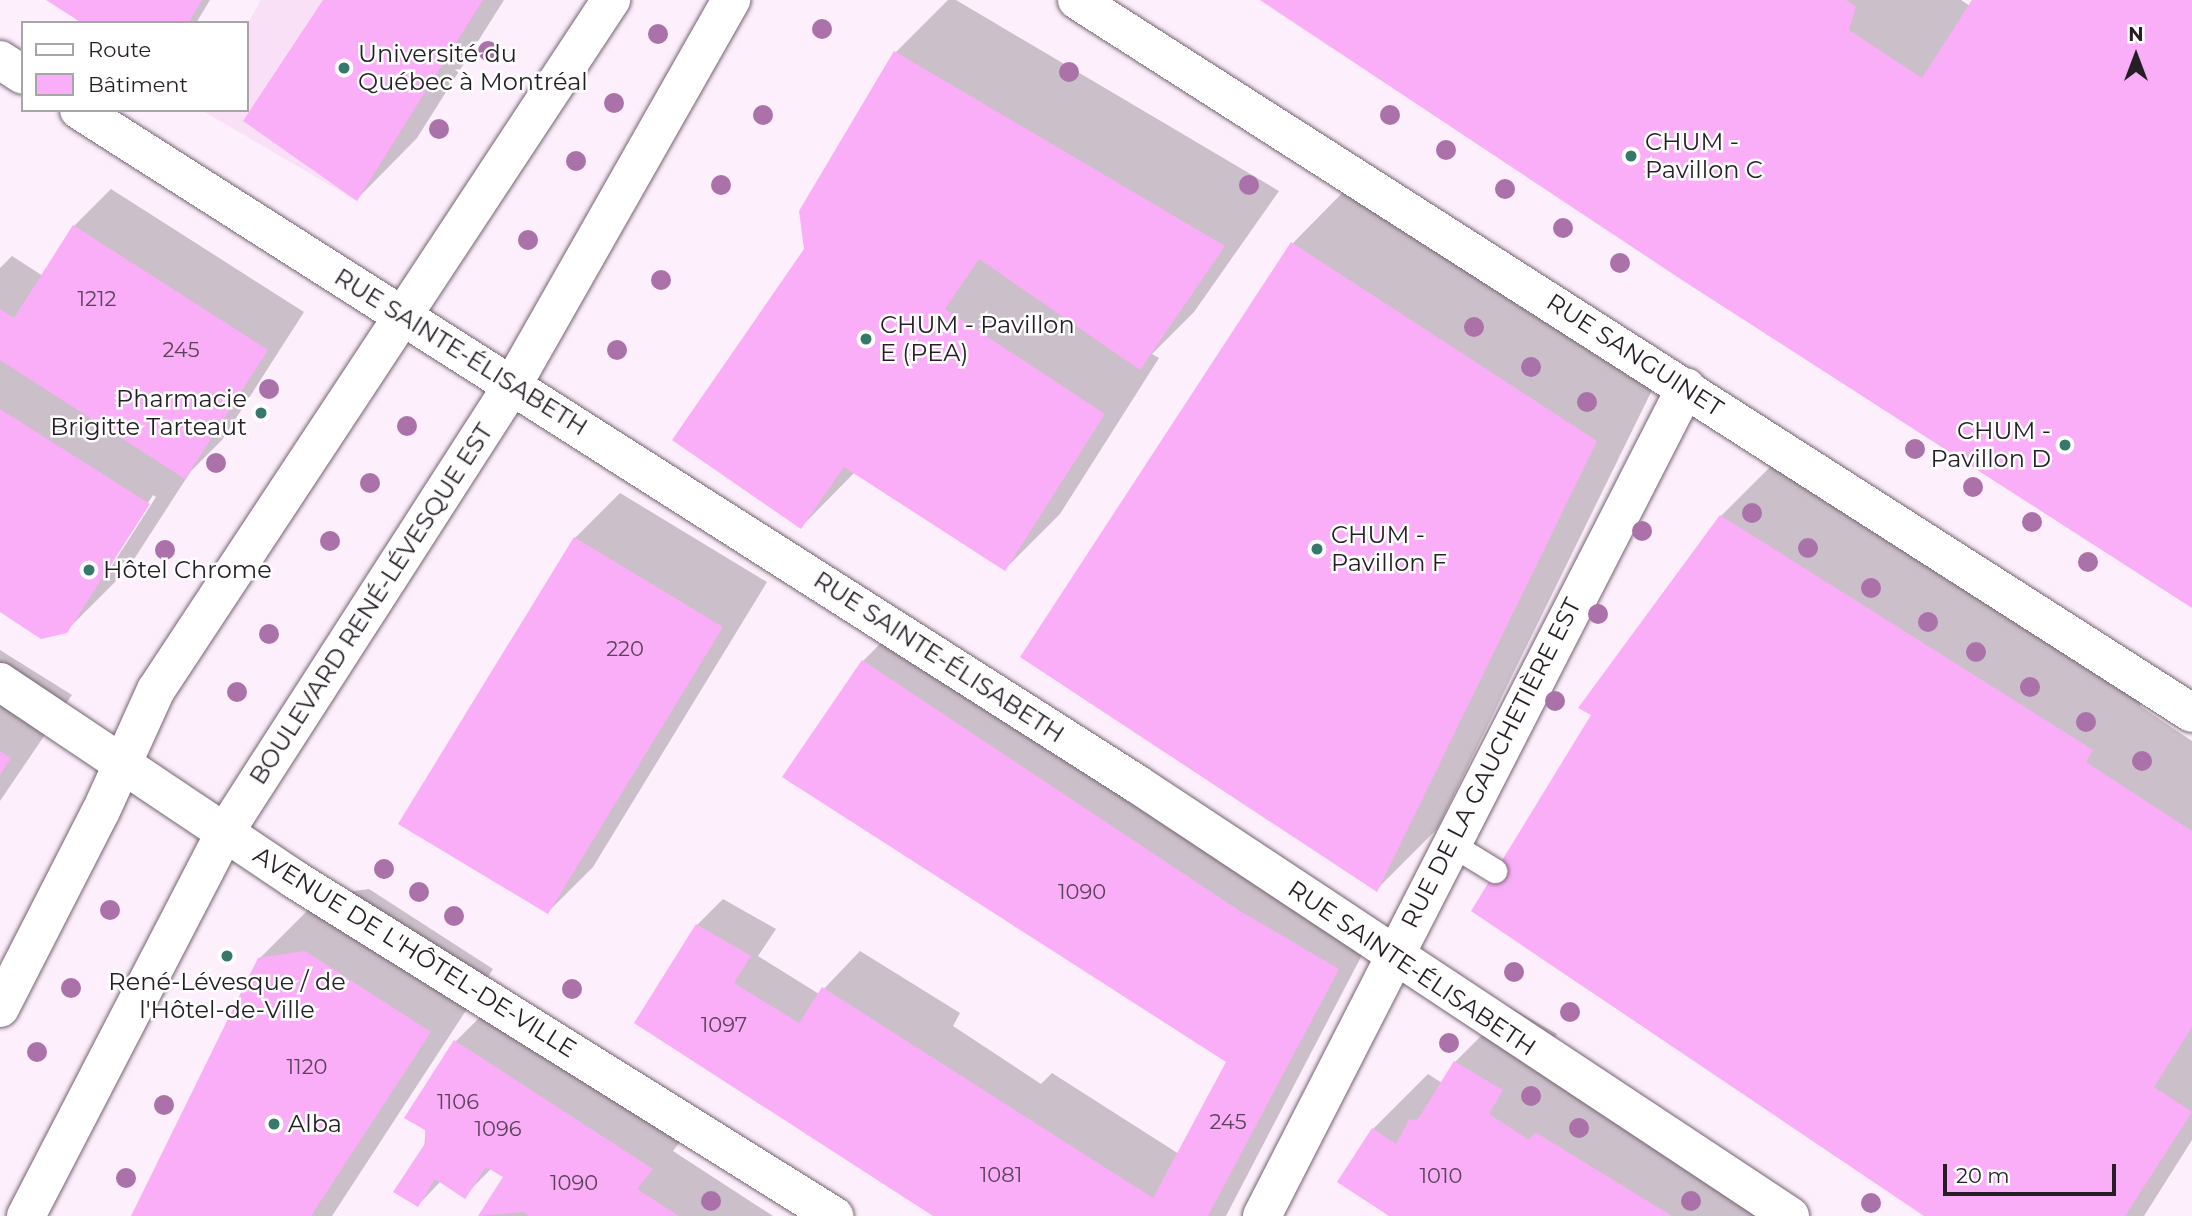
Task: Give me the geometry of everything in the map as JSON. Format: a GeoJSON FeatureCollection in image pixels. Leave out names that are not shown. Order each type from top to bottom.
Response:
{"type":"FeatureCollection","features":[{"type":"Feature","properties":{"kind":"street"},"geometry":{"type":"LineString","coordinates":[[0,1008],[156,690],[405,317],[611,0]]}},
{"type":"Feature","properties":{"kind":"street","name":"BOULEVARD RENÉ-LÉVESQUE EST"},"geometry":{"type":"LineString","coordinates":[[26,1216],[225,832],[513,384],[731,0]]}},
{"type":"Feature","properties":{"kind":"street","name":"RUE SANGUINET"},"geometry":{"type":"LineString","coordinates":[[1077,0],[2192,713]]}},
{"type":"Feature","properties":{"kind":"street"},"geometry":{"type":"LineString","coordinates":[[0,60],[21,74]]}},
{"type":"Feature","properties":{"kind":"street","name":"RUE SAINTE-ÉLISABETH"},"geometry":{"type":"LineString","coordinates":[[82,112],[513,384],[1395,955],[1790,1216]]}},
{"type":"Feature","properties":{"kind":"street","name":"RUE DE LA GAUCHETIÈRE EST"},"geometry":{"type":"LineString","coordinates":[[1262,1216],[1686,387]]}},
{"type":"Feature","properties":{"kind":"street","name":"AVENUE DE L'HÔTEL-DE-VILLE"},"geometry":{"type":"LineString","coordinates":[[0,682],[225,832],[834,1216]]}},
{"type":"Feature","properties":{"kind":"lane"},"geometry":{"type":"LineString","coordinates":[[1451,844],[1495,871]]}},
{"type":"Feature","properties":{"kind":"shaded area","name":"Université du Québec à Montréal"},"geometry":{"type":"Polygon","coordinates":[[[261,0],[483,0],[357,201],[204,112],[248,112],[248,23],[261,0]]]}},
{"type":"Feature","properties":{"kind":"building"},"geometry":{"type":"Polygon","coordinates":[[[46,0],[202,0],[189,21],[79,21],[46,0]]]}},
{"type":"Feature","properties":{"kind":"building","name":"Université du Québec à Montréal"},"geometry":{"type":"Polygon","coordinates":[[[323,0],[483,0],[357,201],[243,121],[323,0]]]}},
{"type":"Feature","properties":{"kind":"building","name":"CHUM - Pavillon D"},"geometry":{"type":"Polygon","coordinates":[[[1260,0],[1846,0],[1856,7],[1849,30],[1922,78],[1972,0],[2192,0],[2192,608],[1685,282],[1260,0]]]}},
{"type":"Feature","properties":{"kind":"building","name":"CHUM - Pavillon E (PEA)"},"geometry":{"type":"Polygon","coordinates":[[[894,51],[1225,246],[1140,370],[979,259],[945,309],[1105,414],[1005,571],[844,467],[801,529],[672,440],[804,249],[799,211],[894,51]]]}},
{"type":"Feature","properties":{"kind":"building"},"geometry":{"type":"Polygon","coordinates":[[[73,225],[268,350],[185,479],[0,360],[0,309],[14,318],[73,225]]]}},
{"type":"Feature","properties":{"kind":"building","name":"CHUM - Pavillon F"},"geometry":{"type":"Polygon","coordinates":[[[1291,242],[1597,441],[1377,892],[1020,657],[1291,242]]]}},
{"type":"Feature","properties":{"kind":"building"},"geometry":{"type":"Polygon","coordinates":[[[0,409],[150,504],[67,633],[41,639],[0,612],[0,409]]]}},
{"type":"Feature","properties":{"kind":"building"},"geometry":{"type":"Polygon","coordinates":[[[1720,515],[2093,750],[2086,762],[2192,831],[2192,1027],[2154,1087],[2192,1112],[2125,1216],[1924,1216],[1471,911],[1591,715],[1578,708],[1720,515]]]}},
{"type":"Feature","properties":{"kind":"building"},"geometry":{"type":"Polygon","coordinates":[[[574,537],[723,627],[548,914],[398,824],[574,537]]]}},
{"type":"Feature","properties":{"kind":"building"},"geometry":{"type":"Polygon","coordinates":[[[862,660],[1240,911],[1339,969],[1208,1216],[933,1216],[634,1023],[696,924],[751,956],[734,983],[799,1023],[822,987],[1153,1198],[1226,1062],[782,777],[862,660]]]}},
{"type":"Feature","properties":{"kind":"building"},"geometry":{"type":"Polygon","coordinates":[[[0,751],[11,758],[0,775],[0,751]]]}},
{"type":"Feature","properties":{"kind":"building","name":"Alba"},"geometry":{"type":"Polygon","coordinates":[[[305,951],[431,1032],[311,1216],[131,1216],[258,958],[305,951]]]}},
{"type":"Feature","properties":{"kind":"building"},"geometry":{"type":"Polygon","coordinates":[[[454,1040],[653,1169],[637,1189],[679,1216],[529,1216],[523,1212],[478,1216],[503,1177],[486,1167],[465,1199],[435,1179],[418,1207],[393,1192],[426,1142],[425,1130],[404,1118],[454,1040]]]}},
{"type":"Feature","properties":{"kind":"building"},"geometry":{"type":"Polygon","coordinates":[[[1454,1061],[1503,1090],[1489,1114],[1529,1140],[1535,1132],[1672,1216],[1389,1216],[1337,1182],[1372,1128],[1396,1144],[1409,1120],[1418,1119],[1454,1061]]]}},
{"type":"Feature","properties":{"kind":"place","name":"Université du Québec à Montréal"},"geometry":{"type":"Point","coordinates":[344,68]}},
{"type":"Feature","properties":{"kind":"place","name":"CHUM - Pavillon C"},"geometry":{"type":"Point","coordinates":[1631,156]}},
{"type":"Feature","properties":{"kind":"place","name":"CHUM - Pavillon E (PEA)"},"geometry":{"type":"Point","coordinates":[866,339]}},
{"type":"Feature","properties":{"kind":"place","name":"Pharmacie Brigitte Tarteaut"},"geometry":{"type":"Point","coordinates":[261,413]}},
{"type":"Feature","properties":{"kind":"place","name":"CHUM - Pavillon D"},"geometry":{"type":"Point","coordinates":[2065,445]}},
{"type":"Feature","properties":{"kind":"place","name":"CHUM - Pavillon F"},"geometry":{"type":"Point","coordinates":[1317,549]}},
{"type":"Feature","properties":{"kind":"place","name":"Hôtel Chrome"},"geometry":{"type":"Point","coordinates":[89,570]}},
{"type":"Feature","properties":{"kind":"place","name":"René-Lévesque / de l'Hôtel-de-Ville"},"geometry":{"type":"Point","coordinates":[227,956]}},
{"type":"Feature","properties":{"kind":"place","name":"Alba"},"geometry":{"type":"Point","coordinates":[274,1124]}}]}
